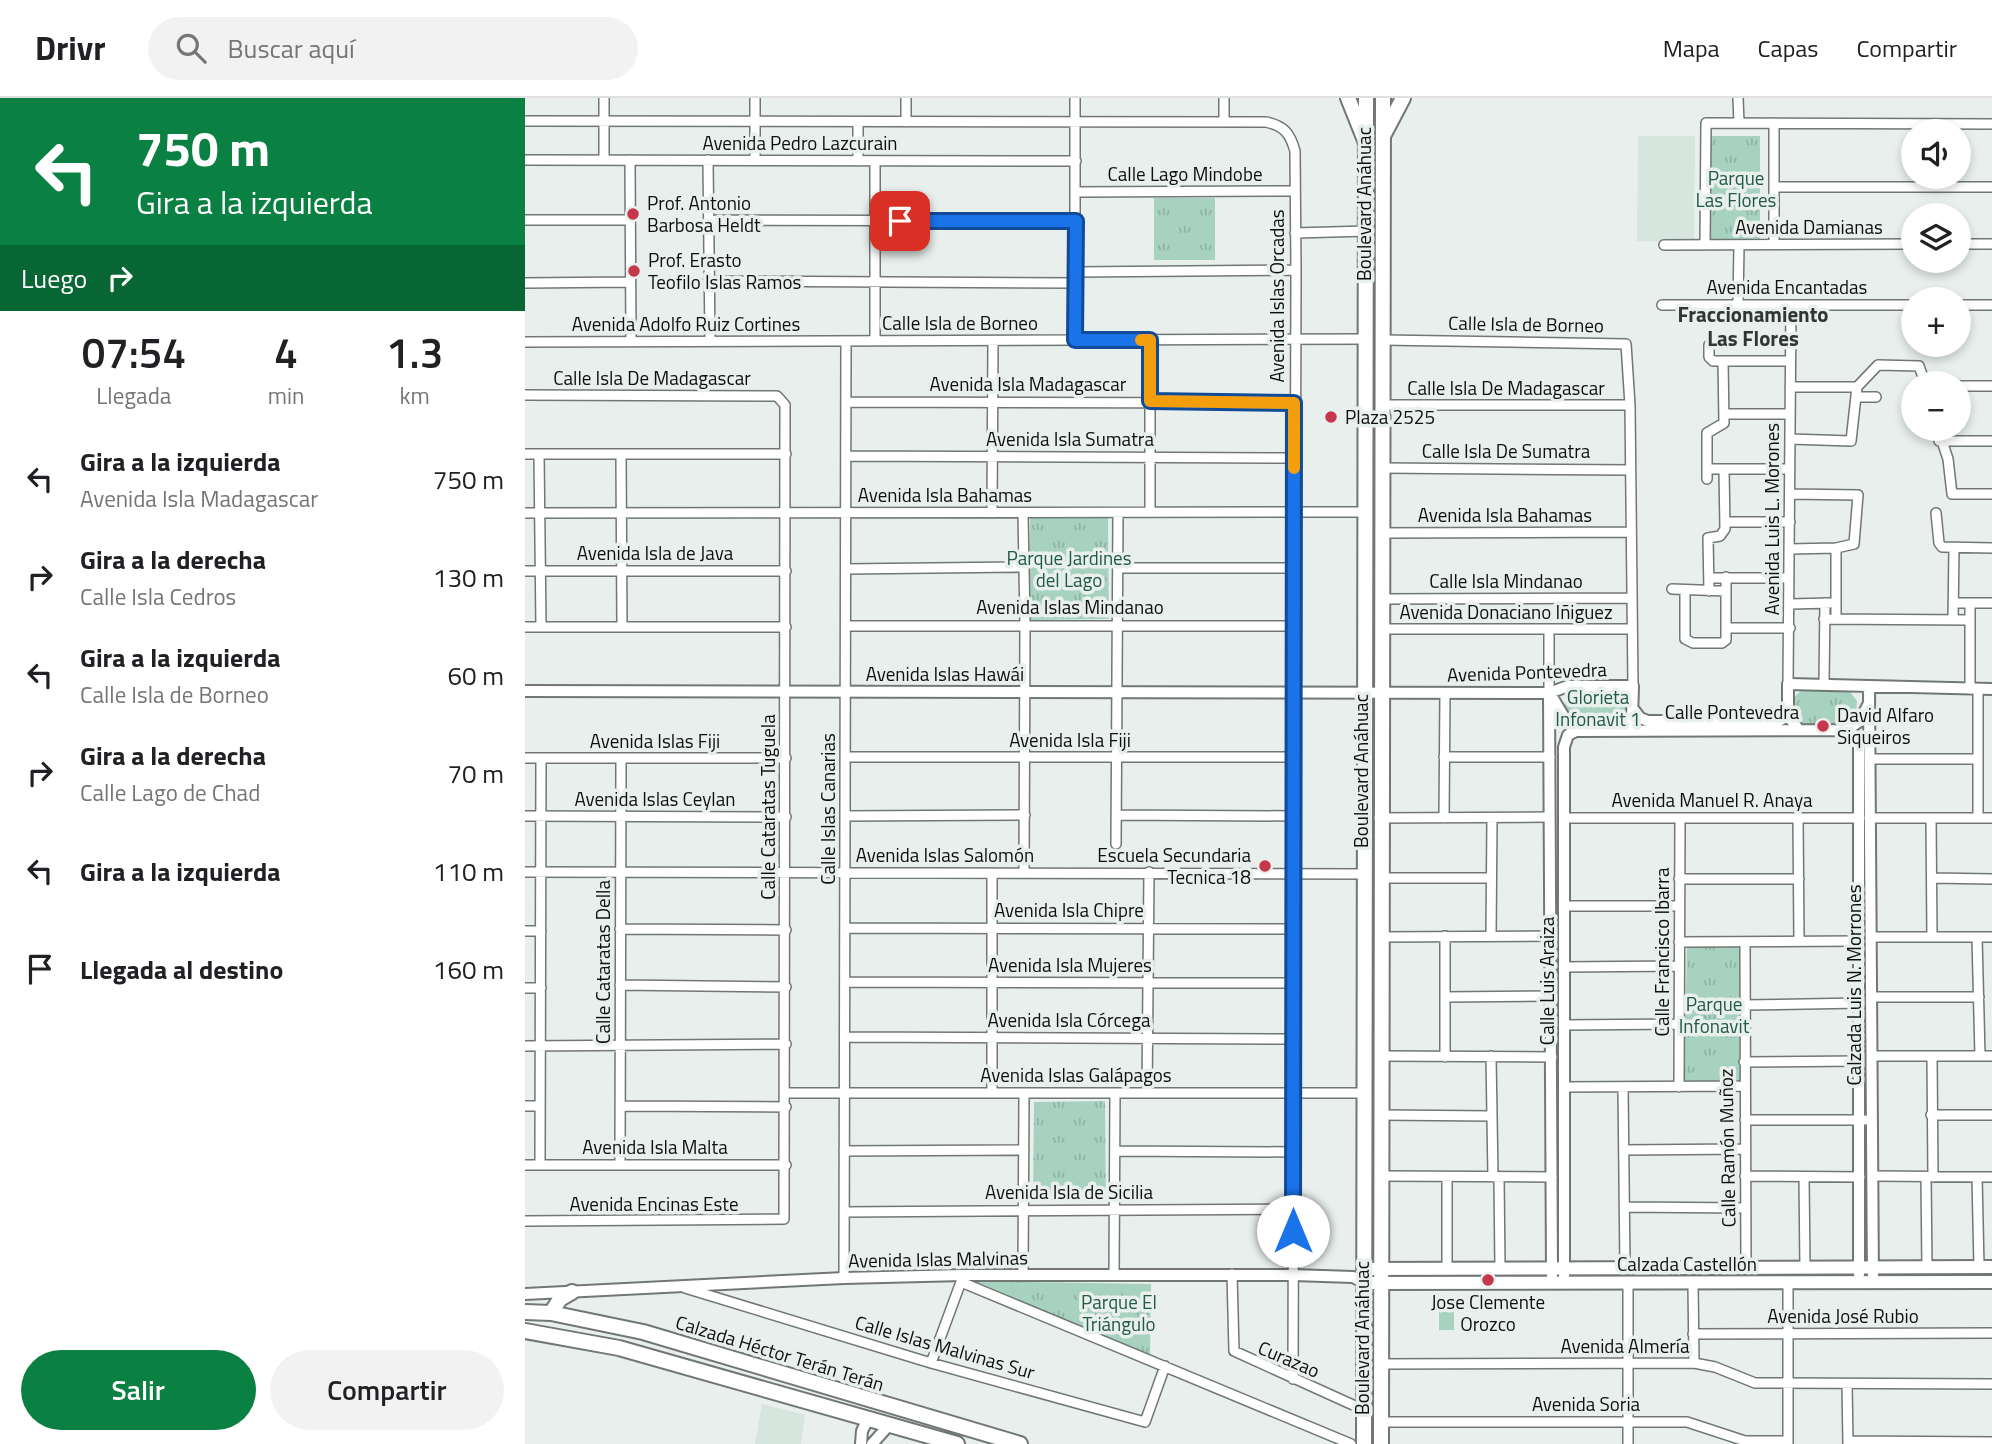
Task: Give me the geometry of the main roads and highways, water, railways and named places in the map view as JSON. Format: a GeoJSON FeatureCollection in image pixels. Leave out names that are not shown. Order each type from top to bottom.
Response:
{"type":"FeatureCollection","features":[{"type":"Feature","properties":{"kind":"main road"},"geometry":{"type":"LineString","coordinates":[[1348,98],[1367,143]]}},
{"type":"Feature","properties":{"kind":"main road","name":"Boulevard Anáhuac"},"geometry":{"type":"LineString","coordinates":[[1364,1444],[1361,1276],[1373,876],[1366,693],[1366,98]]}},
{"type":"Feature","properties":{"kind":"main road","name":"Boulevard Anáhuac"},"geometry":{"type":"LineString","coordinates":[[1381,1444],[1380,937],[1373,876],[1380,817],[1383,98]]}},
{"type":"Feature","properties":{"kind":"main road"},"geometry":{"type":"LineString","coordinates":[[1383,135],[1403,98]]}},
{"type":"Feature","properties":{"kind":"main road","name":"Calzada Castellón"},"geometry":{"type":"LineString","coordinates":[[1382,1276],[1447,1269],[1985,1267]]}},
{"type":"Feature","properties":{"kind":"main road"},"geometry":{"type":"LineString","coordinates":[[1361,1276],[1382,1276]]}},
{"type":"Feature","properties":{"kind":"main road","name":"Calzada Castellón"},"geometry":{"type":"LineString","coordinates":[[1382,1276],[1558,1283],[1992,1282]]}},
{"type":"Feature","properties":{"kind":"main road"},"geometry":{"type":"LineString","coordinates":[[551,1313],[560,1299],[572,1292]]}},
{"type":"Feature","properties":{"kind":"main road","name":"Calzada Héctor Terán Terán"},"geometry":{"type":"LineString","coordinates":[[525,1312],[551,1313],[643,1332],[1020,1444]]}},
{"type":"Feature","properties":{"kind":"main road","name":"Calzada Héctor Terán Terán"},"geometry":{"type":"LineString","coordinates":[[525,1331],[619,1348],[957,1444]]}},
{"type":"Feature","properties":{"kind":"main road"},"geometry":{"type":"LineString","coordinates":[[762,1388],[813,1394],[827,1388]]}},
{"type":"Feature","properties":{"kind":"main road"},"geometry":{"type":"LineString","coordinates":[[868,1419],[883,1413],[915,1420],[933,1419]]}},
{"type":"Feature","properties":{"kind":"place","name":"Prof. Antonio Barbosa Heldt"},"geometry":{"type":"Point","coordinates":[633,214]}},
{"type":"Feature","properties":{"kind":"place","name":"Prof. Erasto Teofilo Islas Ramos"},"geometry":{"type":"Point","coordinates":[634,271]}},
{"type":"Feature","properties":{"kind":"place","name":"Plaza 2525"},"geometry":{"type":"Point","coordinates":[1331,417]}},
{"type":"Feature","properties":{"kind":"place","name":"David Alfaro Siqueiros"},"geometry":{"type":"Point","coordinates":[1823,726]}},
{"type":"Feature","properties":{"kind":"place","name":"Escuela Secundaria Tecnica 18"},"geometry":{"type":"Point","coordinates":[1265,866]}},
{"type":"Feature","properties":{"kind":"place","name":"Jose Clemente Orozco"},"geometry":{"type":"Point","coordinates":[1488,1280]}},
{"type":"Feature","properties":{"kind":"district","name":"Fraccionamiento Las Flores"},"geometry":{"type":"Point","coordinates":[1753,327]}},
{"type":"Feature","properties":{"kind":"park label","name":"Parque Las Flores"},"geometry":{"type":"Point","coordinates":[1736,189]}},
{"type":"Feature","properties":{"kind":"park label","name":"Parque Jardines del Lago"},"geometry":{"type":"Point","coordinates":[1069,569]}},
{"type":"Feature","properties":{"kind":"park label","name":"Glorieta Infonavit 1"},"geometry":{"type":"Point","coordinates":[1598,708]}},
{"type":"Feature","properties":{"kind":"park label","name":"Parque Infonavit"},"geometry":{"type":"Point","coordinates":[1714,1015]}},
{"type":"Feature","properties":{"kind":"park label","name":"Parque El Triángulo"},"geometry":{"type":"Point","coordinates":[1119,1313]}}]}
